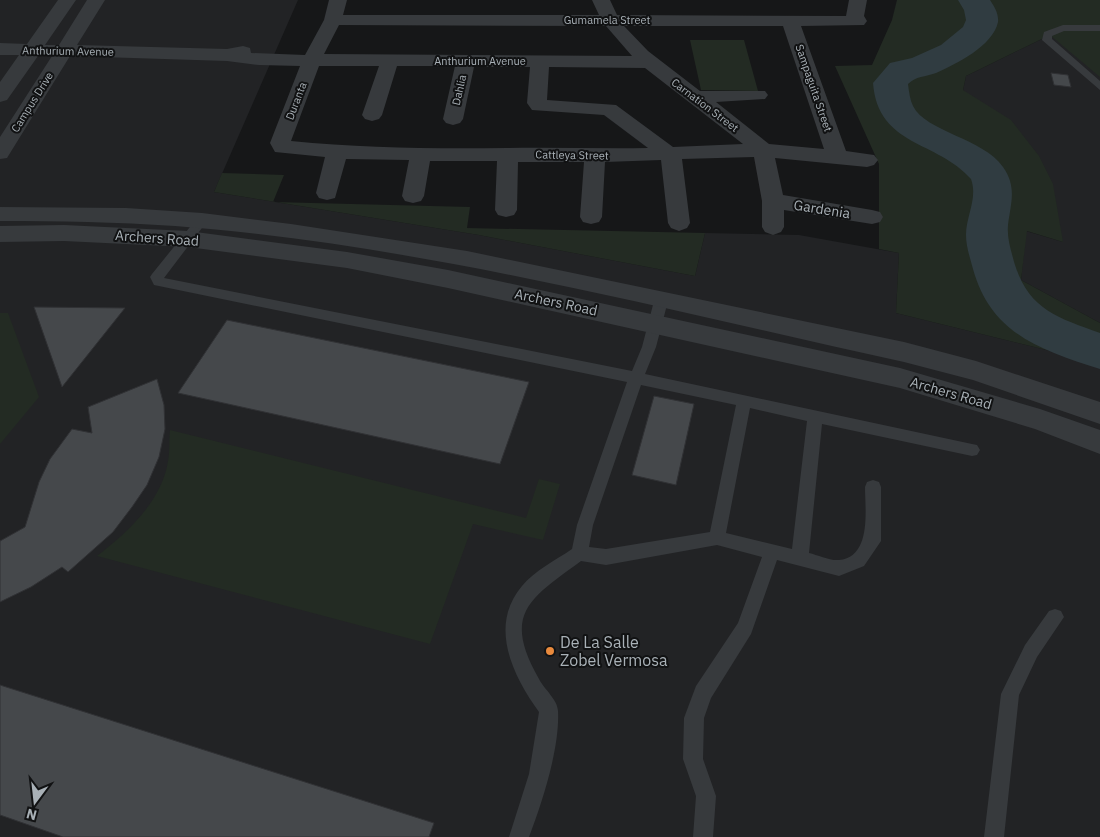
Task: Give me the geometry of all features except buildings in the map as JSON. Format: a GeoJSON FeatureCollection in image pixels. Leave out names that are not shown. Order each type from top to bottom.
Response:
{"type":"FeatureCollection","features":[{"type":"Feature","properties":{"kind":"street"},"geometry":{"type":"LineString","coordinates":[[0,96],[67,0]]}},
{"type":"Feature","properties":{"kind":"street","name":"Campus Drive"},"geometry":{"type":"LineString","coordinates":[[0,152],[96,0]]}},
{"type":"Feature","properties":{"kind":"street","name":"Duranta"},"geometry":{"type":"LineString","coordinates":[[280,143],[312,60],[334,20],[338,0]]}},
{"type":"Feature","properties":{"kind":"street","name":"Carnation Street"},"geometry":{"type":"LineString","coordinates":[[601,0],[609,20],[647,62],[696,97],[763,150]]}},
{"type":"Feature","properties":{"kind":"street","name":"Gumamela Street"},"geometry":{"type":"LineString","coordinates":[[334,20],[858,21],[855,16],[858,0]]}},
{"type":"Feature","properties":{"kind":"street","name":"Sampaguita Street"},"geometry":{"type":"LineString","coordinates":[[790,21],[837,156]]}},
{"type":"Feature","properties":{"kind":"street","name":"Anthurium Avenue"},"geometry":{"type":"LineString","coordinates":[[0,49],[226,55],[253,61],[283,62],[312,60],[647,62]]}},
{"type":"Feature","properties":{"kind":"street"},"geometry":{"type":"LineString","coordinates":[[372,115],[390,60]]}},
{"type":"Feature","properties":{"kind":"street","name":"Dahlia"},"geometry":{"type":"LineString","coordinates":[[453,119],[466,61]]}},
{"type":"Feature","properties":{"kind":"street"},"geometry":{"type":"LineString","coordinates":[[540,61],[537,103],[540,106],[609,109],[670,154],[679,223]]}},
{"type":"Feature","properties":{"kind":"street"},"geometry":{"type":"LineString","coordinates":[[696,97],[758,95]]}},
{"type":"Feature","properties":{"kind":"street","name":"Cattleya Street"},"geometry":{"type":"LineString","coordinates":[[280,143],[286,148],[338,152],[595,156],[763,150],[867,160]]}},
{"type":"Feature","properties":{"kind":"street"},"geometry":{"type":"LineString","coordinates":[[763,150],[773,201],[773,227]]}},
{"type":"Feature","properties":{"kind":"street"},"geometry":{"type":"LineString","coordinates":[[327,193],[338,152]]}},
{"type":"Feature","properties":{"kind":"street"},"geometry":{"type":"LineString","coordinates":[[413,196],[420,154]]}},
{"type":"Feature","properties":{"kind":"street"},"geometry":{"type":"LineString","coordinates":[[506,210],[508,154]]}},
{"type":"Feature","properties":{"kind":"street"},"geometry":{"type":"LineString","coordinates":[[591,217],[595,156]]}},
{"type":"Feature","properties":{"kind":"street","name":"Gardenia"},"geometry":{"type":"LineString","coordinates":[[773,201],[872,217]]}},
{"type":"Feature","properties":{"kind":"street","name":"Archers Road"},"geometry":{"type":"LineString","coordinates":[[0,214],[76,214],[195,230],[448,279],[904,352],[994,377],[1100,413]]}},
{"type":"Feature","properties":{"kind":"street","name":"Archers Road"},"geometry":{"type":"LineString","coordinates":[[0,234],[195,230]]}},
{"type":"Feature","properties":{"kind":"street","name":"Archers Road"},"geometry":{"type":"LineString","coordinates":[[657,312],[900,378],[1031,417],[1100,442]]}},
{"type":"Feature","properties":{"kind":"lane"},"geometry":{"type":"LineString","coordinates":[[1100,28],[1063,28],[1047,34],[1048,40],[1100,86]]}},
{"type":"Feature","properties":{"kind":"lane"},"geometry":{"type":"LineString","coordinates":[[195,230],[157,277],[159,282],[636,378],[972,450]]}},
{"type":"Feature","properties":{"kind":"lane"},"geometry":{"type":"LineString","coordinates":[[519,837],[530,810],[545,752],[550,710],[533,688],[521,665],[514,641],[513,622],[520,603],[529,590],[579,553],[585,525],[636,378],[649,347],[657,312]]}},
{"type":"Feature","properties":{"kind":"lane"},"geometry":{"type":"LineString","coordinates":[[717,538],[744,402]]}},
{"type":"Feature","properties":{"kind":"lane"},"geometry":{"type":"LineString","coordinates":[[800,557],[815,417]]}},
{"type":"Feature","properties":{"kind":"lane"},"geometry":{"type":"LineString","coordinates":[[579,553],[606,557],[717,538],[839,568],[858,561],[873,541],[873,487]]}},
{"type":"Feature","properties":{"kind":"lane"},"geometry":{"type":"LineString","coordinates":[[702,837],[706,796],[693,759],[694,718],[703,693],[745,628],[772,551]]}},
{"type":"Feature","properties":{"kind":"lane"},"geometry":{"type":"LineString","coordinates":[[994,837],[1010,694],[1031,651],[1056,617]]}},
{"type":"Feature","properties":{"kind":"shaded area","name":"De La Salle Zobel Vermosa"},"geometry":{"type":"Polygon","coordinates":[[[0,0],[298,0],[214,192],[479,235],[695,276],[705,233],[799,235],[899,253],[896,313],[1100,363],[1100,837],[0,837],[0,0]]]}},
{"type":"Feature","properties":{"kind":"shaded area"},"geometry":{"type":"Polygon","coordinates":[[[897,0],[1100,0],[1100,77],[1050,35],[966,76],[963,90],[1011,120],[1039,156],[1053,184],[1063,242],[1027,231],[1021,280],[1100,323],[1100,363],[896,313],[899,253],[879,249],[879,164],[835,66],[872,65],[892,20],[897,0]]]}},
{"type":"Feature","properties":{"kind":"shaded area"},"geometry":{"type":"Polygon","coordinates":[[[1100,34],[1100,323],[1021,280],[1026,231],[1063,242],[963,90],[966,76],[1050,35],[1100,34]]]}},
{"type":"Feature","properties":{"kind":"shaded area"},"geometry":{"type":"Polygon","coordinates":[[[690,40],[744,40],[758,91],[701,90],[690,40]]]}},
{"type":"Feature","properties":{"kind":"shaded area"},"geometry":{"type":"Polygon","coordinates":[[[222,173],[284,175],[273,202],[214,192],[222,173]]]}},
{"type":"Feature","properties":{"kind":"shaded area"},"geometry":{"type":"Polygon","coordinates":[[[276,202],[470,207],[467,228],[705,233],[695,276],[479,235],[276,202]]]}},
{"type":"Feature","properties":{"kind":"shaded area"},"geometry":{"type":"Polygon","coordinates":[[[0,313],[8,313],[39,397],[0,444],[0,313]]]}},
{"type":"Feature","properties":{"kind":"shaded area"},"geometry":{"type":"Polygon","coordinates":[[[170,430],[526,518],[539,479],[560,484],[543,540],[473,524],[430,644],[97,556],[120,537],[151,503],[159,489],[168,461],[170,430]]]}},
{"type":"Feature","properties":{"kind":"waterway"},"geometry":{"type":"LineString","coordinates":[[974,0],[980,10],[982,20],[978,31],[953,52],[922,66],[902,70],[890,83],[894,104],[900,115],[908,123],[968,156],[988,174],[993,188],[987,233],[988,240],[999,283],[1008,299],[1019,312],[1047,331],[1100,351]]}},
{"type":"Feature","properties":{"kind":"place","name":"De La Salle Zobel Vermosa"},"geometry":{"type":"Point","coordinates":[550,651]}}]}
